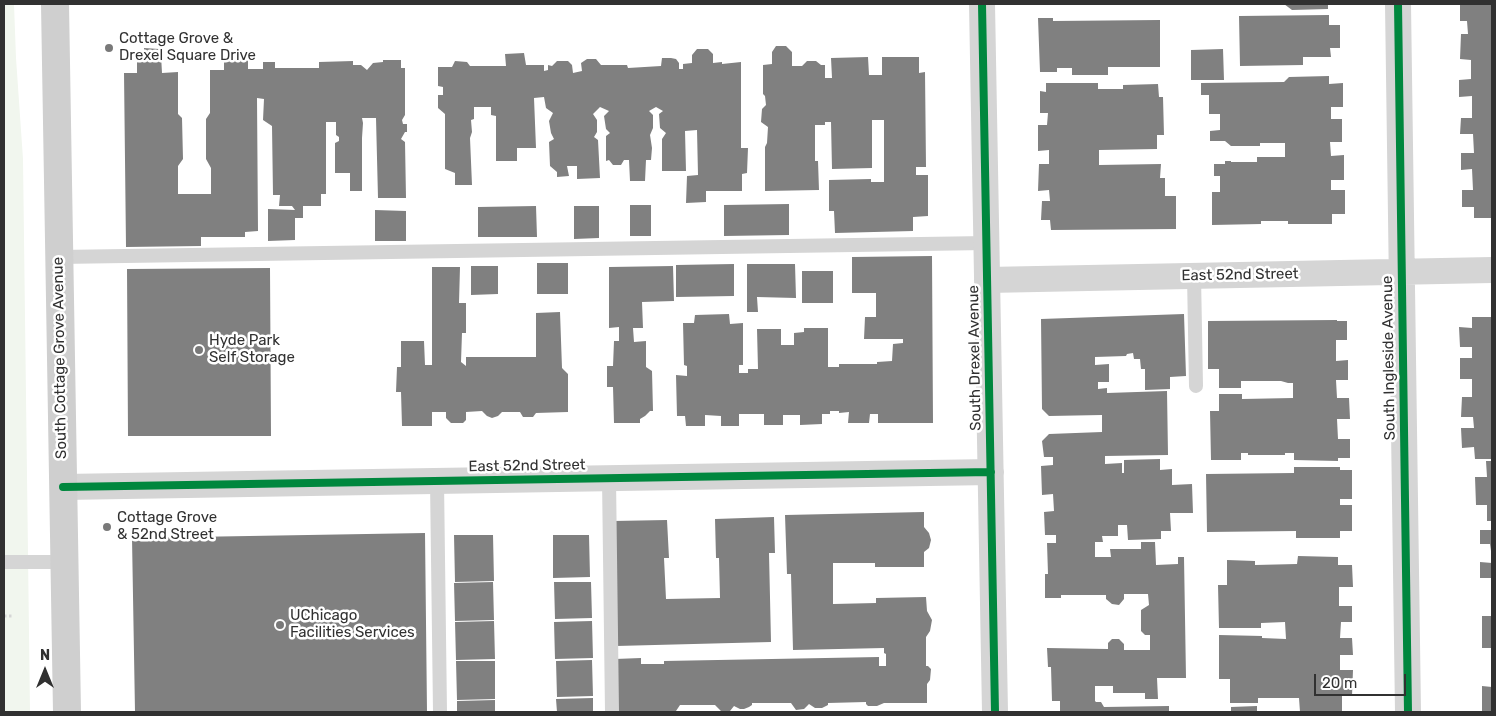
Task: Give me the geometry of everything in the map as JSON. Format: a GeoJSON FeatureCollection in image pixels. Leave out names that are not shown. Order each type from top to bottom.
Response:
{"type":"FeatureCollection","features":[{"type":"Feature","properties":{"kind":"main road","name":"South Cottage Grove Avenue"},"geometry":{"type":"LineString","coordinates":[[55,4],[67,712]]}},
{"type":"Feature","properties":{"kind":"street","name":"South Drexel Avenue"},"geometry":{"type":"LineString","coordinates":[[982,4],[995,712]]}},
{"type":"Feature","properties":{"kind":"street","name":"South Ingleside Avenue"},"geometry":{"type":"LineString","coordinates":[[1398,4],[1408,712]]}},
{"type":"Feature","properties":{"kind":"street","name":"East 52nd Street"},"geometry":{"type":"LineString","coordinates":[[987,280],[1492,270]]}},
{"type":"Feature","properties":{"kind":"street","name":"East 52nd Street"},"geometry":{"type":"LineString","coordinates":[[62,487],[991,472]]}},
{"type":"Feature","properties":{"kind":"lane"},"geometry":{"type":"LineString","coordinates":[[59,256],[987,243]]}},
{"type":"Feature","properties":{"kind":"lane"},"geometry":{"type":"LineString","coordinates":[[1194,276],[1196,386]]}},
{"type":"Feature","properties":{"kind":"lane"},"geometry":{"type":"LineString","coordinates":[[609,478],[612,712]]}},
{"type":"Feature","properties":{"kind":"lane"},"geometry":{"type":"LineString","coordinates":[[437,481],[440,712]]}},
{"type":"Feature","properties":{"kind":"lane"},"geometry":{"type":"LineString","coordinates":[[4,562],[65,562]]}},
{"type":"Feature","properties":{"kind":"path"},"geometry":{"type":"LineString","coordinates":[[4,616],[14,616]]}},
{"type":"Feature","properties":{"kind":"shaded area"},"geometry":{"type":"Polygon","coordinates":[[[4,4],[14,4],[23,159],[30,712],[4,712],[4,4]]]}},
{"type":"Feature","properties":{"kind":"building"},"geometry":{"type":"Polygon","coordinates":[[[1284,4],[1328,4],[1328,9],[1292,10],[1284,4]]]}},
{"type":"Feature","properties":{"kind":"building"},"geometry":{"type":"Polygon","coordinates":[[[1460,4],[1492,4],[1492,218],[1474,218],[1474,207],[1462,207],[1462,190],[1473,190],[1472,169],[1461,170],[1461,153],[1474,153],[1473,134],[1460,134],[1461,118],[1472,118],[1472,96],[1459,97],[1459,80],[1471,79],[1471,60],[1460,59],[1461,34],[1468,34],[1467,21],[1460,21],[1460,4]]]}},
{"type":"Feature","properties":{"kind":"building"},"geometry":{"type":"Polygon","coordinates":[[[1329,15],[1329,25],[1340,25],[1340,48],[1330,48],[1331,57],[1303,57],[1303,65],[1240,66],[1239,16],[1329,15]]]}},
{"type":"Feature","properties":{"kind":"building"},"geometry":{"type":"Polygon","coordinates":[[[1038,18],[1053,18],[1053,21],[1160,20],[1160,67],[1108,67],[1108,75],[1072,75],[1072,68],[1057,68],[1057,72],[1040,72],[1038,18]]]}},
{"type":"Feature","properties":{"kind":"building"},"geometry":{"type":"Polygon","coordinates":[[[776,46],[786,46],[792,52],[792,66],[802,66],[807,61],[816,61],[821,65],[825,65],[825,78],[832,78],[831,58],[868,57],[869,75],[882,75],[882,57],[919,57],[919,73],[925,72],[926,167],[916,167],[916,175],[928,175],[928,216],[913,217],[913,231],[835,233],[834,211],[829,211],[829,180],[871,179],[871,182],[884,182],[884,120],[872,120],[872,168],[832,169],[831,122],[825,122],[825,125],[815,125],[815,161],[818,161],[819,190],[765,191],[765,147],[768,127],[761,122],[762,109],[766,105],[763,94],[763,65],[772,64],[772,52],[776,46]]]}},
{"type":"Feature","properties":{"kind":"building"},"geometry":{"type":"Polygon","coordinates":[[[144,48],[159,49],[162,73],[178,72],[178,114],[182,118],[183,159],[178,166],[178,194],[211,194],[211,168],[206,159],[206,119],[210,113],[210,70],[224,70],[224,56],[248,56],[248,69],[263,69],[263,62],[275,62],[275,68],[319,68],[319,62],[353,61],[353,65],[361,65],[367,70],[373,63],[383,62],[383,60],[401,60],[401,68],[405,68],[405,115],[402,120],[403,124],[407,124],[407,132],[405,132],[401,139],[405,142],[406,198],[378,198],[376,118],[362,118],[362,191],[350,191],[350,173],[335,173],[335,143],[339,141],[339,137],[336,135],[336,122],[326,122],[326,194],[321,194],[321,206],[303,206],[303,218],[295,218],[295,240],[268,241],[268,209],[295,210],[292,206],[279,206],[280,195],[273,195],[272,126],[263,120],[264,99],[257,98],[258,231],[245,232],[245,237],[201,237],[201,246],[126,247],[124,73],[137,73],[137,57],[144,57],[144,48]]]}},
{"type":"Feature","properties":{"kind":"building"},"geometry":{"type":"Polygon","coordinates":[[[697,49],[708,49],[713,54],[713,63],[741,62],[741,148],[748,148],[747,173],[742,174],[742,191],[706,191],[706,202],[686,203],[687,176],[698,175],[697,130],[685,131],[686,171],[662,171],[662,139],[666,133],[660,128],[659,114],[663,111],[656,107],[649,111],[653,115],[653,128],[650,135],[652,148],[651,160],[646,160],[645,181],[630,181],[629,160],[624,160],[621,165],[613,165],[609,160],[606,161],[606,136],[610,133],[606,129],[604,116],[609,111],[600,107],[593,114],[597,120],[597,132],[594,137],[598,140],[600,178],[577,179],[577,166],[567,166],[569,176],[557,177],[557,172],[550,166],[549,142],[554,139],[549,121],[553,113],[546,108],[544,97],[534,98],[536,148],[517,148],[517,161],[496,161],[496,116],[491,115],[491,107],[474,107],[474,119],[471,120],[472,132],[470,138],[472,185],[455,185],[455,173],[445,169],[445,114],[438,108],[438,95],[443,95],[443,87],[438,86],[438,67],[452,67],[455,61],[467,62],[470,66],[506,66],[505,54],[524,53],[526,65],[544,65],[544,71],[548,70],[548,65],[552,66],[557,61],[568,61],[572,65],[573,73],[582,71],[581,63],[587,59],[596,59],[601,65],[627,65],[628,68],[661,66],[662,58],[671,58],[676,59],[679,63],[679,69],[683,69],[683,64],[692,63],[692,55],[697,49]]]}},
{"type":"Feature","properties":{"kind":"building"},"geometry":{"type":"Polygon","coordinates":[[[1223,49],[1224,80],[1191,80],[1191,50],[1223,49]]]}},
{"type":"Feature","properties":{"kind":"building"},"geometry":{"type":"Polygon","coordinates":[[[1329,76],[1329,84],[1343,83],[1343,107],[1331,107],[1331,119],[1342,119],[1342,142],[1330,142],[1331,156],[1344,155],[1344,180],[1331,180],[1331,190],[1345,190],[1345,214],[1332,214],[1332,224],[1288,224],[1288,221],[1261,221],[1261,224],[1212,225],[1212,192],[1220,192],[1220,176],[1214,176],[1214,164],[1225,164],[1225,161],[1257,162],[1257,157],[1285,157],[1285,143],[1260,143],[1260,146],[1231,146],[1225,141],[1210,141],[1210,131],[1220,130],[1220,114],[1209,114],[1209,95],[1201,95],[1201,83],[1284,82],[1289,77],[1329,76]]]}},
{"type":"Feature","properties":{"kind":"building"},"geometry":{"type":"Polygon","coordinates":[[[1046,83],[1098,83],[1098,89],[1123,89],[1123,85],[1158,84],[1159,97],[1163,97],[1164,135],[1157,135],[1157,149],[1099,150],[1099,165],[1161,164],[1160,178],[1165,178],[1165,196],[1176,196],[1176,229],[1051,230],[1050,220],[1041,220],[1042,201],[1050,201],[1049,190],[1038,191],[1039,164],[1049,164],[1049,150],[1038,151],[1038,125],[1047,125],[1048,113],[1040,113],[1040,91],[1046,92],[1046,83]]]}},
{"type":"Feature","properties":{"kind":"building"},"geometry":{"type":"Polygon","coordinates":[[[789,204],[789,235],[724,236],[724,205],[789,204]]]}},
{"type":"Feature","properties":{"kind":"building"},"geometry":{"type":"Polygon","coordinates":[[[630,205],[651,205],[651,236],[630,236],[630,205]]]}},
{"type":"Feature","properties":{"kind":"building"},"geometry":{"type":"Polygon","coordinates":[[[536,206],[537,237],[478,237],[478,207],[536,206]]]}},
{"type":"Feature","properties":{"kind":"building"},"geometry":{"type":"Polygon","coordinates":[[[574,206],[599,206],[599,238],[574,239],[574,206]]]}},
{"type":"Feature","properties":{"kind":"building"},"geometry":{"type":"Polygon","coordinates":[[[375,210],[406,211],[406,241],[375,241],[375,210]]]}},
{"type":"Feature","properties":{"kind":"building"},"geometry":{"type":"Polygon","coordinates":[[[932,256],[933,423],[878,423],[878,414],[870,414],[869,423],[848,423],[849,412],[839,413],[839,411],[830,411],[830,414],[822,414],[822,424],[800,425],[800,415],[783,415],[783,425],[764,425],[764,414],[739,414],[739,426],[721,426],[721,416],[705,415],[705,426],[686,426],[685,416],[677,416],[676,375],[687,376],[687,366],[684,365],[683,323],[694,323],[695,315],[729,314],[730,324],[743,323],[743,365],[739,365],[739,373],[748,373],[748,369],[758,369],[757,329],[781,329],[781,345],[794,345],[794,333],[804,332],[804,328],[828,328],[828,367],[839,367],[839,364],[877,364],[877,362],[892,361],[893,344],[903,343],[903,339],[864,339],[865,317],[876,317],[876,293],[852,293],[852,257],[932,256]]]}},
{"type":"Feature","properties":{"kind":"building"},"geometry":{"type":"Polygon","coordinates":[[[537,263],[568,263],[568,294],[537,294],[537,263]]]}},
{"type":"Feature","properties":{"kind":"building"},"geometry":{"type":"Polygon","coordinates":[[[734,264],[734,296],[676,297],[676,265],[734,264]]]}},
{"type":"Feature","properties":{"kind":"building"},"geometry":{"type":"Polygon","coordinates":[[[747,264],[795,264],[796,298],[757,297],[758,312],[747,312],[747,264]]]}},
{"type":"Feature","properties":{"kind":"building"},"geometry":{"type":"Polygon","coordinates":[[[471,266],[498,266],[498,294],[471,295],[471,266]]]}},
{"type":"Feature","properties":{"kind":"building"},"geometry":{"type":"Polygon","coordinates":[[[673,266],[674,301],[642,302],[643,328],[633,328],[634,342],[646,341],[646,367],[652,371],[653,411],[650,411],[640,419],[640,423],[614,423],[613,387],[607,387],[607,366],[613,366],[614,341],[619,341],[619,327],[609,328],[609,267],[673,266]]]}},
{"type":"Feature","properties":{"kind":"building"},"geometry":{"type":"Polygon","coordinates":[[[432,267],[460,267],[459,303],[466,303],[466,333],[462,333],[461,362],[466,366],[466,357],[536,357],[536,313],[560,312],[562,368],[568,374],[568,412],[536,413],[533,417],[523,417],[520,412],[502,412],[492,418],[482,411],[466,412],[466,420],[463,423],[451,423],[446,418],[446,412],[432,412],[432,426],[402,426],[401,392],[396,392],[397,367],[401,367],[401,341],[424,341],[425,365],[432,365],[432,267]]]}},
{"type":"Feature","properties":{"kind":"building","name":"Hyde Park Self Storage"},"geometry":{"type":"Polygon","coordinates":[[[270,268],[271,436],[128,436],[127,269],[270,268]]]}},
{"type":"Feature","properties":{"kind":"building"},"geometry":{"type":"Polygon","coordinates":[[[802,271],[833,271],[833,303],[802,303],[802,271]]]}},
{"type":"Feature","properties":{"kind":"building"},"geometry":{"type":"Polygon","coordinates":[[[1184,314],[1186,376],[1170,377],[1170,389],[1145,390],[1145,369],[1141,369],[1140,359],[1134,359],[1133,353],[1126,356],[1095,357],[1095,365],[1109,364],[1109,382],[1098,382],[1098,389],[1107,388],[1107,393],[1167,391],[1168,455],[1105,456],[1105,464],[1122,463],[1122,473],[1124,473],[1124,460],[1160,459],[1160,470],[1172,469],[1172,485],[1192,484],[1193,513],[1170,513],[1171,531],[1161,531],[1161,539],[1128,540],[1127,525],[1118,525],[1118,536],[1102,536],[1103,542],[1095,542],[1095,557],[1111,557],[1110,549],[1141,549],[1141,542],[1155,542],[1156,565],[1178,564],[1178,557],[1184,557],[1186,678],[1157,678],[1158,699],[1145,699],[1145,693],[1113,693],[1113,686],[1095,686],[1095,701],[1101,702],[1104,707],[1169,706],[1169,712],[1060,712],[1060,701],[1052,701],[1051,667],[1048,667],[1047,648],[1108,649],[1108,643],[1112,639],[1119,639],[1124,644],[1124,650],[1150,650],[1150,635],[1145,635],[1141,631],[1141,610],[1149,605],[1148,594],[1124,594],[1124,599],[1119,605],[1112,604],[1106,599],[1106,595],[1061,595],[1061,598],[1045,598],[1045,574],[1048,574],[1047,543],[1056,543],[1056,535],[1045,535],[1044,512],[1054,511],[1053,494],[1042,495],[1041,466],[1053,465],[1053,457],[1044,457],[1042,441],[1049,434],[1102,432],[1102,415],[1049,416],[1042,409],[1041,319],[1184,314]]]}},
{"type":"Feature","properties":{"kind":"building"},"geometry":{"type":"Polygon","coordinates":[[[1472,317],[1492,317],[1492,459],[1475,459],[1474,447],[1462,448],[1461,428],[1474,428],[1473,417],[1461,417],[1462,397],[1472,397],[1472,379],[1460,379],[1460,358],[1472,358],[1472,347],[1460,347],[1459,327],[1472,328],[1472,317]]]}},
{"type":"Feature","properties":{"kind":"building"},"geometry":{"type":"Polygon","coordinates":[[[1208,321],[1347,321],[1347,340],[1336,340],[1336,361],[1348,360],[1348,380],[1336,380],[1337,398],[1349,398],[1350,419],[1337,419],[1338,439],[1350,439],[1350,458],[1338,458],[1338,461],[1294,460],[1294,453],[1285,453],[1285,455],[1248,455],[1248,453],[1241,453],[1241,460],[1211,460],[1210,411],[1219,411],[1219,394],[1242,394],[1242,399],[1293,398],[1293,383],[1281,381],[1241,381],[1241,388],[1219,388],[1219,369],[1208,369],[1208,321]]]}},
{"type":"Feature","properties":{"kind":"building"},"geometry":{"type":"Polygon","coordinates":[[[1486,461],[1492,461],[1492,521],[1487,521],[1487,505],[1476,505],[1475,477],[1487,477],[1486,461]]]}},
{"type":"Feature","properties":{"kind":"building"},"geometry":{"type":"Polygon","coordinates":[[[1294,467],[1340,467],[1340,470],[1352,470],[1352,499],[1340,499],[1340,505],[1352,505],[1352,531],[1340,531],[1340,538],[1296,538],[1296,531],[1207,532],[1206,474],[1294,473],[1294,467]]]}},
{"type":"Feature","properties":{"kind":"building"},"geometry":{"type":"Polygon","coordinates":[[[924,512],[924,527],[929,533],[931,540],[929,548],[924,552],[924,567],[875,567],[875,563],[833,563],[833,604],[876,603],[876,598],[926,597],[927,611],[932,620],[930,631],[926,637],[926,666],[931,669],[930,680],[927,684],[927,703],[884,703],[877,706],[868,706],[866,702],[828,703],[828,705],[822,708],[815,708],[809,704],[804,709],[796,710],[791,703],[752,703],[752,705],[744,709],[734,706],[730,711],[721,711],[715,705],[680,705],[676,711],[617,712],[615,659],[641,658],[641,664],[664,664],[664,661],[879,657],[879,666],[886,666],[884,648],[793,650],[791,574],[787,574],[785,515],[924,512]]]}},
{"type":"Feature","properties":{"kind":"building"},"geometry":{"type":"Polygon","coordinates":[[[774,517],[775,553],[769,553],[771,642],[616,646],[613,521],[667,520],[669,558],[664,558],[666,599],[720,598],[719,558],[716,558],[715,519],[774,517]]]}},
{"type":"Feature","properties":{"kind":"building"},"geometry":{"type":"Polygon","coordinates":[[[1480,530],[1492,530],[1492,551],[1490,544],[1480,544],[1480,530]]]}},
{"type":"Feature","properties":{"kind":"building","name":"UChicago Facilities Services"},"geometry":{"type":"Polygon","coordinates":[[[425,533],[427,712],[135,712],[132,538],[425,533]]]}},
{"type":"Feature","properties":{"kind":"building"},"geometry":{"type":"Polygon","coordinates":[[[454,535],[493,535],[494,581],[455,582],[454,535]]]}},
{"type":"Feature","properties":{"kind":"building"},"geometry":{"type":"Polygon","coordinates":[[[553,535],[589,535],[590,577],[553,578],[553,535]]]}},
{"type":"Feature","properties":{"kind":"building"},"geometry":{"type":"Polygon","coordinates":[[[1298,556],[1338,557],[1338,565],[1352,565],[1353,587],[1339,587],[1339,606],[1352,606],[1352,622],[1341,622],[1340,638],[1352,638],[1353,655],[1340,655],[1340,670],[1353,670],[1352,696],[1342,696],[1342,712],[1300,712],[1299,698],[1258,698],[1258,703],[1230,703],[1230,679],[1219,679],[1219,635],[1262,636],[1262,638],[1286,639],[1285,622],[1261,623],[1261,628],[1219,628],[1218,585],[1227,585],[1227,560],[1255,561],[1255,565],[1297,564],[1298,556]]]}},
{"type":"Feature","properties":{"kind":"building"},"geometry":{"type":"Polygon","coordinates":[[[1480,562],[1492,563],[1492,578],[1480,578],[1480,562]]]}},
{"type":"Feature","properties":{"kind":"building"},"geometry":{"type":"Polygon","coordinates":[[[493,582],[494,620],[455,621],[454,583],[493,582]]]}},
{"type":"Feature","properties":{"kind":"building"},"geometry":{"type":"Polygon","coordinates":[[[554,582],[591,582],[592,618],[555,619],[554,582]]]}},
{"type":"Feature","properties":{"kind":"building"},"geometry":{"type":"Polygon","coordinates":[[[1482,616],[1492,616],[1492,648],[1482,648],[1482,616]]]}},
{"type":"Feature","properties":{"kind":"building"},"geometry":{"type":"Polygon","coordinates":[[[494,621],[495,659],[456,660],[455,622],[494,621]]]}},
{"type":"Feature","properties":{"kind":"building"},"geometry":{"type":"Polygon","coordinates":[[[592,621],[593,658],[555,659],[554,622],[592,621]]]}},
{"type":"Feature","properties":{"kind":"building"},"geometry":{"type":"Polygon","coordinates":[[[592,660],[593,696],[557,697],[556,661],[592,660]]]}},
{"type":"Feature","properties":{"kind":"building"},"geometry":{"type":"Polygon","coordinates":[[[456,661],[495,661],[495,699],[457,700],[456,661]]]}},
{"type":"Feature","properties":{"kind":"building"},"geometry":{"type":"Polygon","coordinates":[[[1482,686],[1492,687],[1492,712],[1482,712],[1482,686]]]}},
{"type":"Feature","properties":{"kind":"building"},"geometry":{"type":"Polygon","coordinates":[[[593,698],[593,712],[557,712],[556,699],[593,698]]]}},
{"type":"Feature","properties":{"kind":"building"},"geometry":{"type":"Polygon","coordinates":[[[495,700],[495,712],[457,712],[457,701],[495,700]]]}},
{"type":"Feature","properties":{"kind":"building"},"geometry":{"type":"Polygon","coordinates":[[[1257,706],[1257,712],[1231,712],[1231,707],[1257,706]]]}},
{"type":"Feature","properties":{"kind":"cycle path"},"geometry":{"type":"LineString","coordinates":[[982,4],[995,712]]}},
{"type":"Feature","properties":{"kind":"cycle path"},"geometry":{"type":"LineString","coordinates":[[1398,4],[1408,712]]}},
{"type":"Feature","properties":{"kind":"cycle path"},"geometry":{"type":"LineString","coordinates":[[63,487],[991,472]]}},
{"type":"Feature","properties":{"kind":"place","name":"Cottage Grove & Drexel Square Drive"},"geometry":{"type":"Point","coordinates":[109,48]}},
{"type":"Feature","properties":{"kind":"place","name":"Hyde Park Self Storage"},"geometry":{"type":"Point","coordinates":[199,350]}},
{"type":"Feature","properties":{"kind":"place","name":"Cottage Grove & 52nd Street"},"geometry":{"type":"Point","coordinates":[107,527]}},
{"type":"Feature","properties":{"kind":"place","name":"UChicago Facilities Services"},"geometry":{"type":"Point","coordinates":[280,625]}}]}
